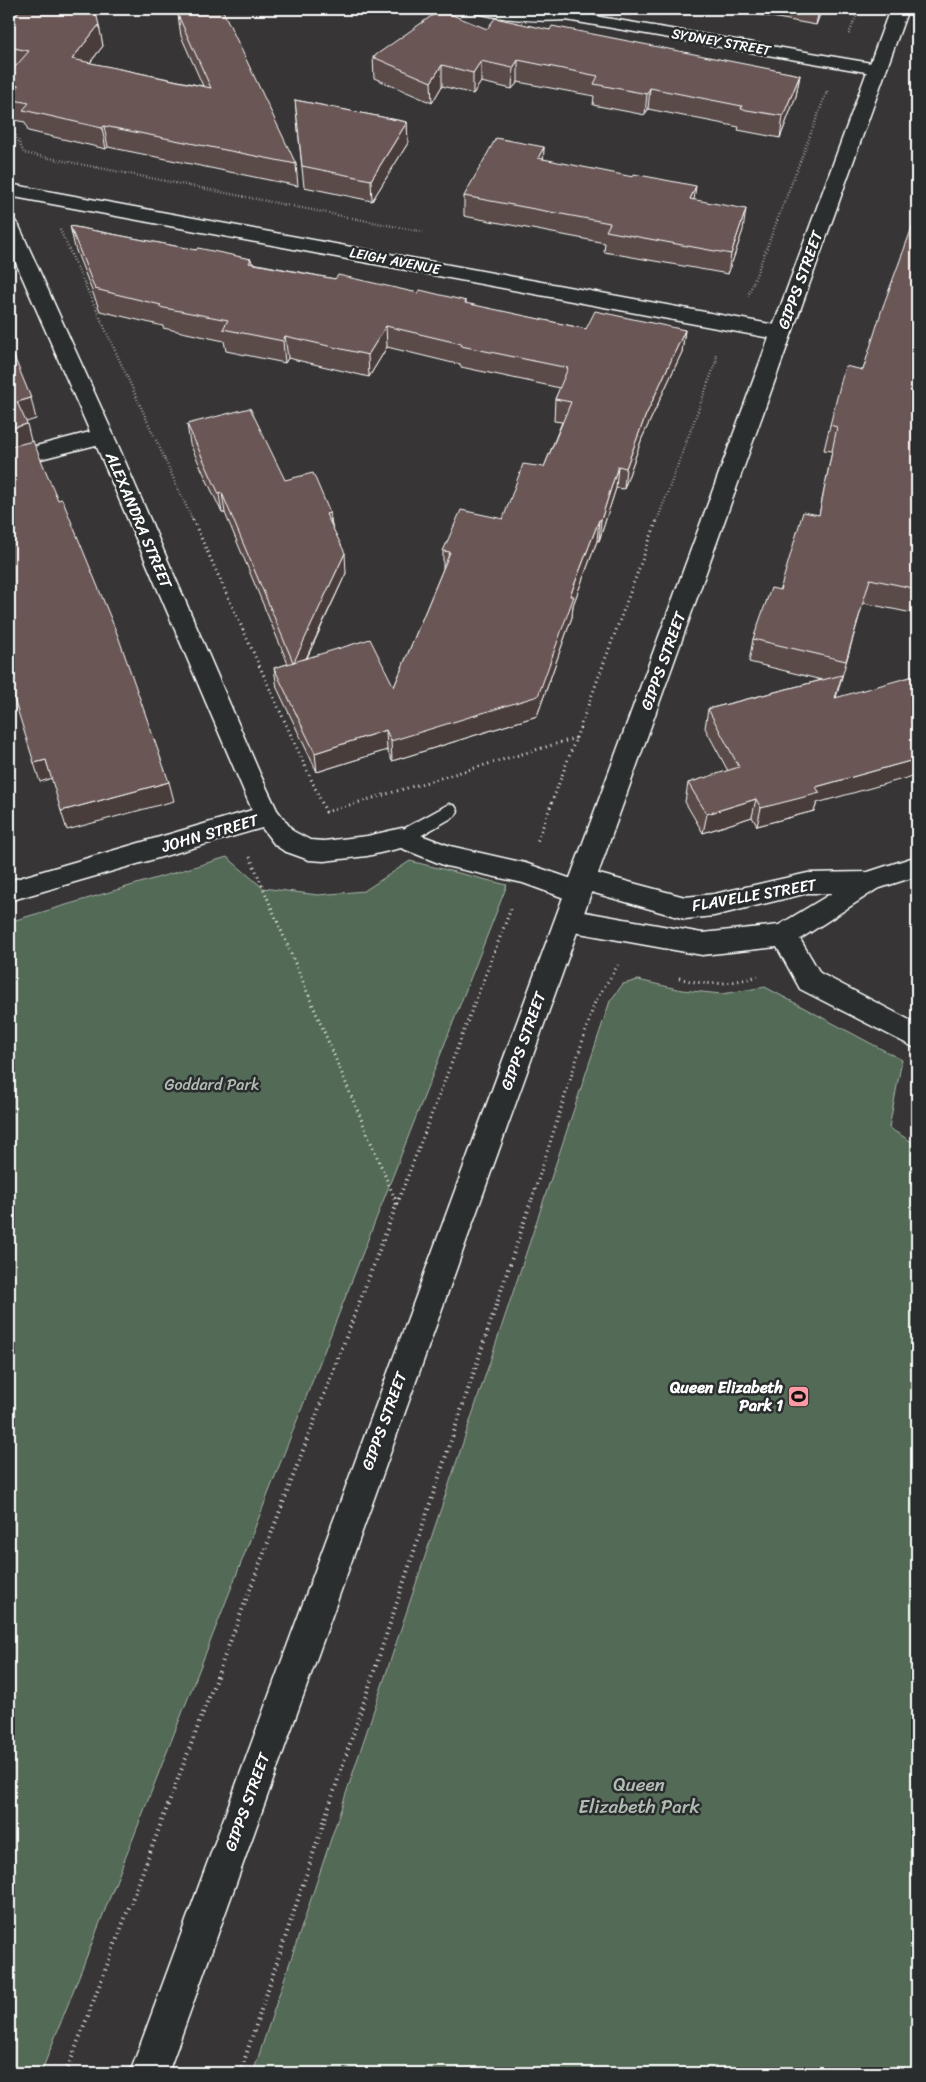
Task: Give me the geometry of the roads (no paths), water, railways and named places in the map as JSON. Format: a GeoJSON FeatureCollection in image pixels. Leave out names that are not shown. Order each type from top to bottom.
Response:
{"type":"FeatureCollection","features":[{"type":"Feature","properties":{"kind":"street","name":"SYDNEY STREET"},"geometry":{"type":"LineString","coordinates":[[482,9],[503,14],[534,17],[564,12],[877,69]]}},
{"type":"Feature","properties":{"kind":"street","name":"GIPPS STREET"},"geometry":{"type":"LineString","coordinates":[[149,2073],[427,1300],[577,897],[899,9]]}},
{"type":"Feature","properties":{"kind":"street","name":"LEIGH AVENUE"},"geometry":{"type":"LineString","coordinates":[[9,190],[781,333]]}},
{"type":"Feature","properties":{"kind":"street","name":"ALEXANDRA STREET"},"geometry":{"type":"LineString","coordinates":[[9,226],[103,436],[267,816]]}},
{"type":"Feature","properties":{"kind":"street"},"geometry":{"type":"LineString","coordinates":[[9,460],[103,436]]}},
{"type":"Feature","properties":{"kind":"street","name":"JOHN STREET"},"geometry":{"type":"LineString","coordinates":[[9,891],[267,816],[284,838],[309,850],[346,849],[402,838]]}},
{"type":"Feature","properties":{"kind":"street"},"geometry":{"type":"LineString","coordinates":[[402,838],[446,856],[508,868],[577,897]]}},
{"type":"Feature","properties":{"kind":"street","name":"FLAVELLE STREET"},"geometry":{"type":"LineString","coordinates":[[577,897],[702,944],[784,935],[827,910],[868,882],[917,866]]}},
{"type":"Feature","properties":{"kind":"street","name":"FLAVELLE STREET"},"geometry":{"type":"LineString","coordinates":[[577,897],[685,908],[714,904],[808,883],[868,882]]}},
{"type":"Feature","properties":{"kind":"street"},"geometry":{"type":"LineString","coordinates":[[784,935],[810,982],[917,1037]]}},
{"type":"Feature","properties":{"kind":"lane","name":"JOHN STREET"},"geometry":{"type":"LineString","coordinates":[[402,838],[449,811]]}},
{"type":"Feature","properties":{"kind":"place","name":"Queen Elizabeth Park 1"},"geometry":{"type":"Point","coordinates":[799,1396]}},
{"type":"Feature","properties":{"kind":"park label","name":"Goddard Park"},"geometry":{"type":"Point","coordinates":[212,1084]}},
{"type":"Feature","properties":{"kind":"park label","name":"Queen Elizabeth Park"},"geometry":{"type":"Point","coordinates":[639,1795]}}]}
